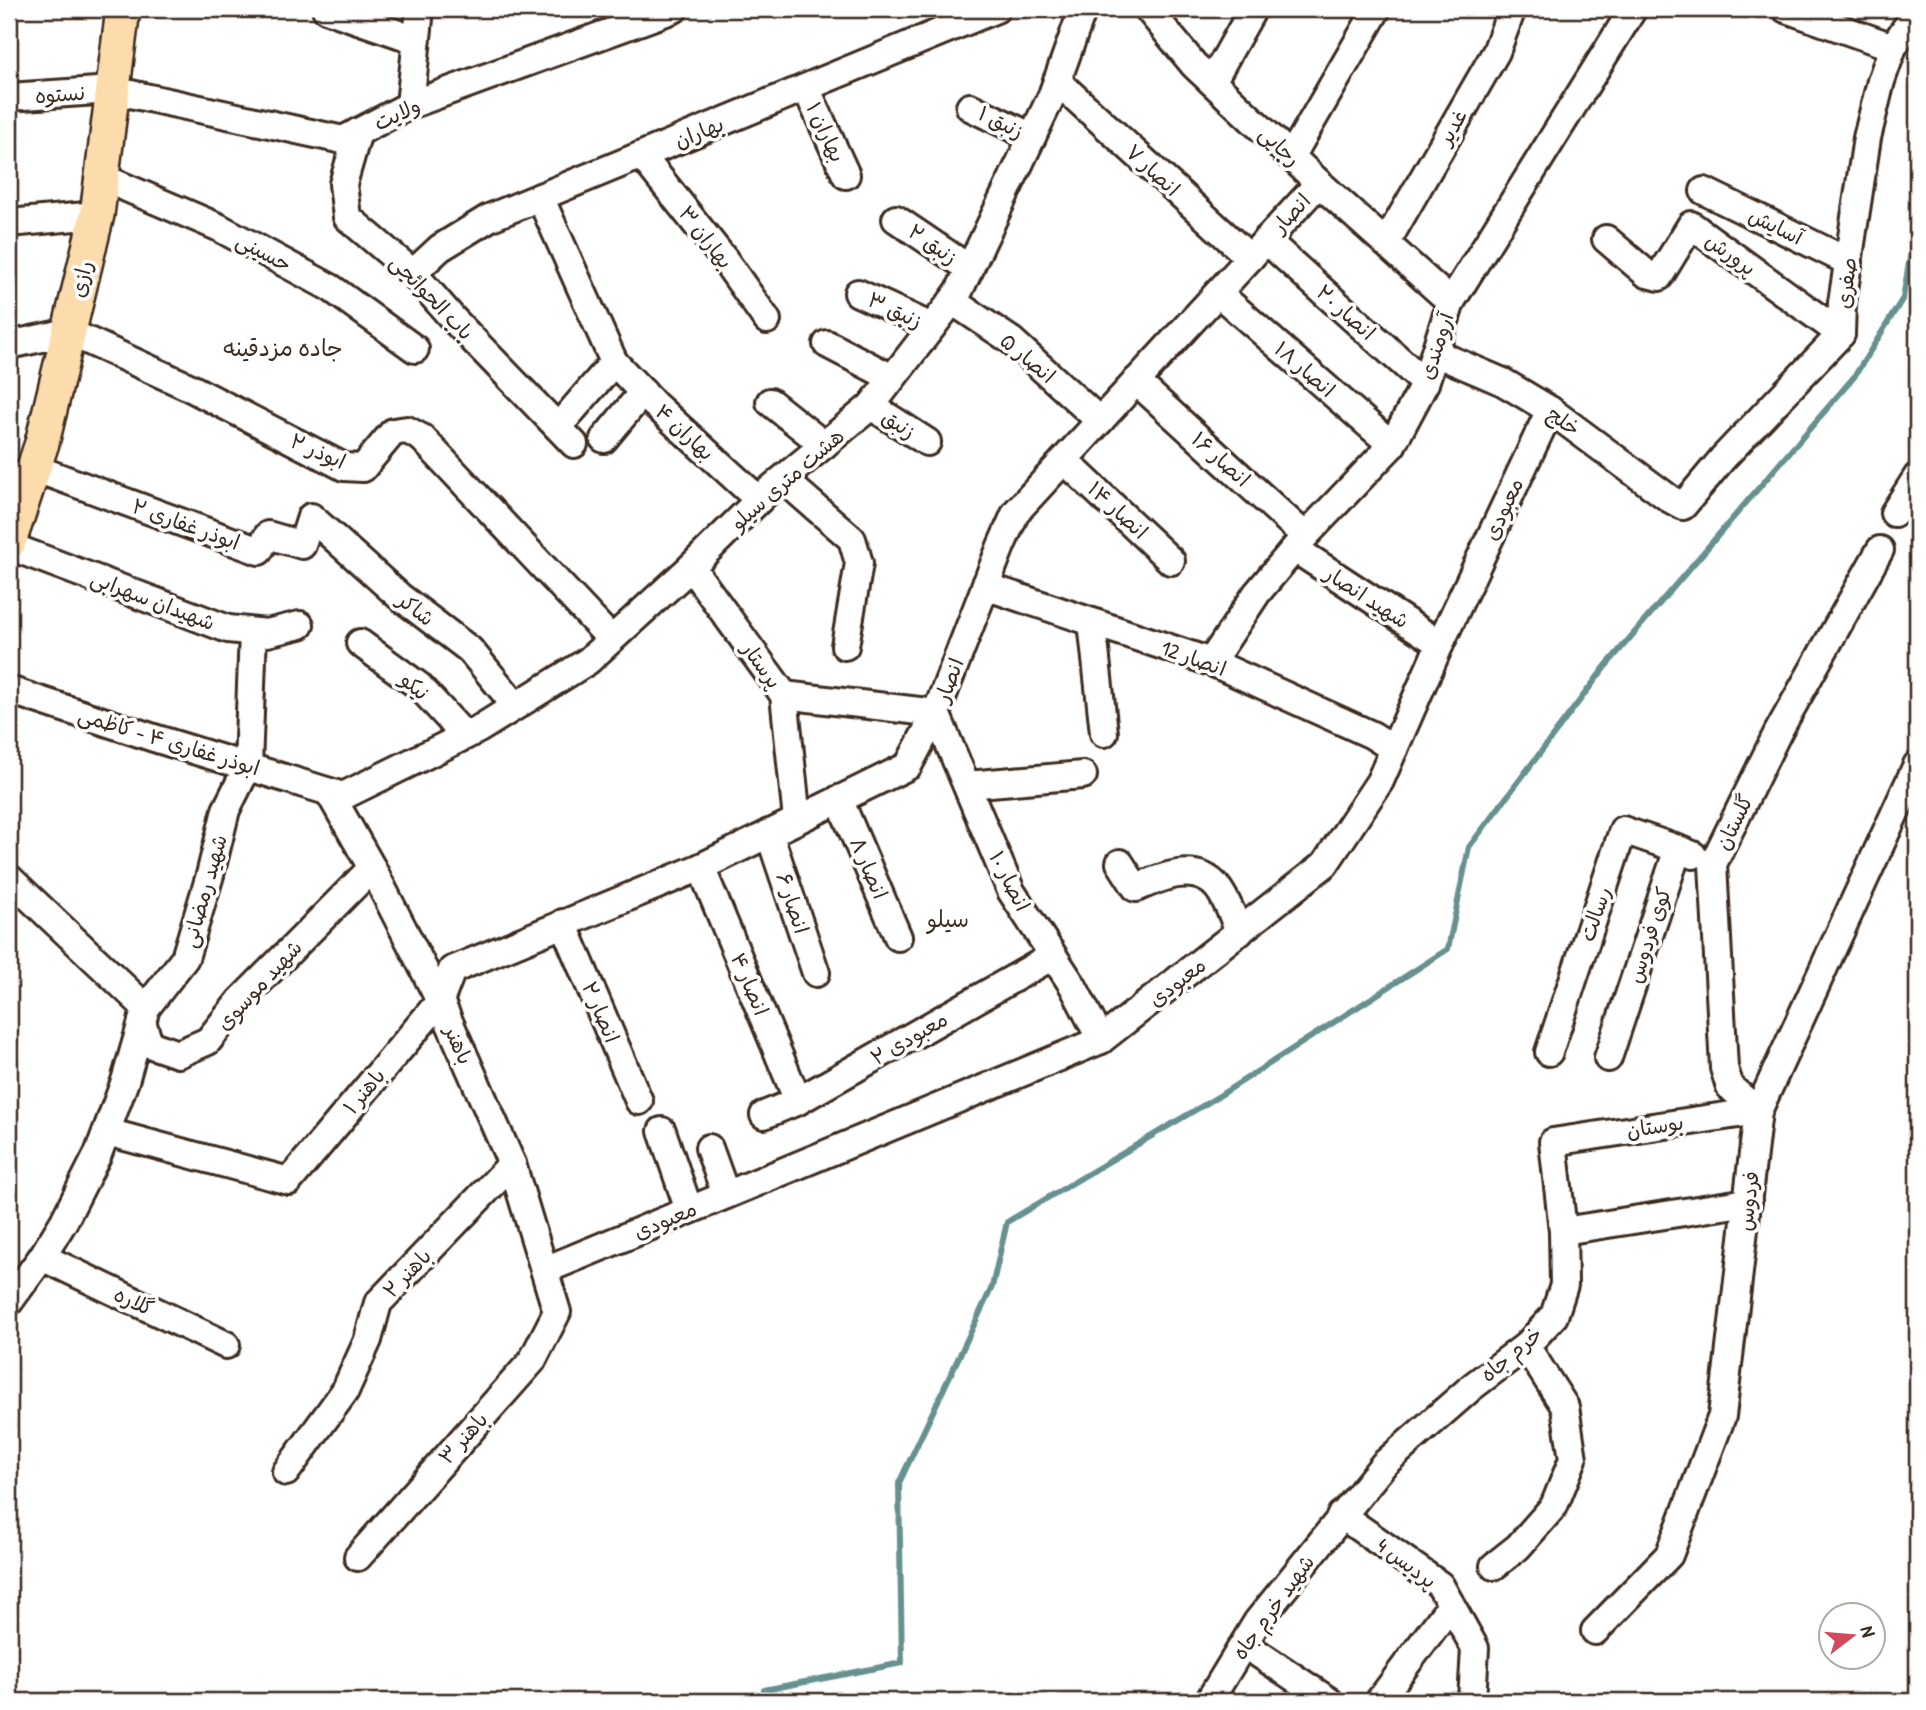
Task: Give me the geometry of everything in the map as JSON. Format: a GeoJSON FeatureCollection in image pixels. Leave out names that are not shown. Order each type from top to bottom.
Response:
{"type":"FeatureCollection","features":[{"type":"Feature","properties":{"kind":"main road","name":"رازی"},"geometry":{"type":"LineString","coordinates":[[9,544],[21,475],[42,443],[97,215],[123,9]]}},
{"type":"Feature","properties":{"kind":"street"},"geometry":{"type":"LineString","coordinates":[[326,9],[416,40]]}},
{"type":"Feature","properties":{"kind":"street"},"geometry":{"type":"LineString","coordinates":[[410,105],[419,9]]}},
{"type":"Feature","properties":{"kind":"street","name":"ولایت"},"geometry":{"type":"LineString","coordinates":[[112,90],[343,140],[410,105],[674,9]]}},
{"type":"Feature","properties":{"kind":"street","name":"بهاران"},"geometry":{"type":"LineString","coordinates":[[413,273],[440,248],[479,224],[996,9]]}},
{"type":"Feature","properties":{"kind":"street","name":"هشت متری سیلو"},"geometry":{"type":"LineString","coordinates":[[329,792],[342,796],[465,736],[588,661],[691,567],[759,500],[871,406],[952,301],[970,269],[1057,81],[1083,9]]}},
{"type":"Feature","properties":{"kind":"street","name":"رجایی"},"geometry":{"type":"LineString","coordinates":[[1148,9],[1194,65],[1451,302]]}},
{"type":"Feature","properties":{"kind":"street"},"geometry":{"type":"LineString","coordinates":[[1212,82],[1253,9]]}},
{"type":"Feature","properties":{"kind":"street"},"geometry":{"type":"LineString","coordinates":[[1291,156],[1377,9]]}},
{"type":"Feature","properties":{"kind":"street","name":"غدیر"},"geometry":{"type":"LineString","coordinates":[[1386,243],[1496,52],[1512,9]]}},
{"type":"Feature","properties":{"kind":"street","name":"آرومندی"},"geometry":{"type":"LineString","coordinates":[[1211,662],[1257,593],[1392,445],[1425,383],[1451,302],[1633,9]]}},
{"type":"Feature","properties":{"kind":"street"},"geometry":{"type":"LineString","coordinates":[[1786,9],[1893,47]]}},
{"type":"Feature","properties":{"kind":"street","name":"صفری"},"geometry":{"type":"LineString","coordinates":[[1683,506],[1723,458],[1841,334],[1842,303],[1867,138],[1881,81],[1893,47],[1917,11]]}},
{"type":"Feature","properties":{"kind":"street","name":"انصار ۷"},"geometry":{"type":"LineString","coordinates":[[1057,81],[1258,249]]}},
{"type":"Feature","properties":{"kind":"street","name":"۱ بهاران"},"geometry":{"type":"LineString","coordinates":[[806,88],[846,175]]}},
{"type":"Feature","properties":{"kind":"street","name":"نستوه"},"geometry":{"type":"LineString","coordinates":[[9,97],[112,90]]}},
{"type":"Feature","properties":{"kind":"street","name":"زنبق ۱"},"geometry":{"type":"LineString","coordinates":[[970,107],[1032,137]]}},
{"type":"Feature","properties":{"kind":"street","name":"باب الحوائجی"},"geometry":{"type":"LineString","coordinates":[[358,132],[342,184],[348,217],[413,273],[454,320],[566,436],[614,362]]}},
{"type":"Feature","properties":{"kind":"street","name":"بهاران ۳"},"geometry":{"type":"LineString","coordinates":[[642,156],[724,259],[767,320]]}},
{"type":"Feature","properties":{"kind":"street","name":"حسینی"},"geometry":{"type":"LineString","coordinates":[[101,177],[218,227],[331,288],[415,349]]}},
{"type":"Feature","properties":{"kind":"street","name":"انصار"},"geometry":{"type":"LineString","coordinates":[[440,1001],[452,970],[701,867],[908,766],[936,713],[1016,512],[1319,183]]}},
{"type":"Feature","properties":{"kind":"street","name":"آسایش"},"geometry":{"type":"LineString","coordinates":[[1704,191],[1849,262]]}},
{"type":"Feature","properties":{"kind":"street","name":"بهاران ۴"},"geometry":{"type":"LineString","coordinates":[[540,197],[614,362],[759,500]]}},
{"type":"Feature","properties":{"kind":"street"},"geometry":{"type":"LineString","coordinates":[[9,223],[97,215]]}},
{"type":"Feature","properties":{"kind":"street","name":"زنبق ۲"},"geometry":{"type":"LineString","coordinates":[[896,219],[970,269]]}},
{"type":"Feature","properties":{"kind":"street","name":"پرورش"},"geometry":{"type":"LineString","coordinates":[[1606,239],[1647,274],[1659,277],[1691,225],[1841,334]]}},
{"type":"Feature","properties":{"kind":"street","name":"انصار ۲۰"},"geometry":{"type":"LineString","coordinates":[[1258,249],[1425,383]]}},
{"type":"Feature","properties":{"kind":"street","name":"زنبق ۳"},"geometry":{"type":"LineString","coordinates":[[858,293],[932,327]]}},
{"type":"Feature","properties":{"kind":"street","name":"انصار ۱۸"},"geometry":{"type":"LineString","coordinates":[[1218,293],[1392,445]]}},
{"type":"Feature","properties":{"kind":"street","name":"انصار ۵"},"geometry":{"type":"LineString","coordinates":[[952,301],[1012,341],[1100,421]]}},
{"type":"Feature","properties":{"kind":"street"},"geometry":{"type":"LineString","coordinates":[[9,345],[69,332]]}},
{"type":"Feature","properties":{"kind":"street","name":"ابوذر ۲"},"geometry":{"type":"LineString","coordinates":[[69,332],[187,386],[344,467],[363,468],[393,432],[407,430],[422,438],[611,639]]}},
{"type":"Feature","properties":{"kind":"street"},"geometry":{"type":"LineString","coordinates":[[827,344],[892,378]]}},
{"type":"Feature","properties":{"kind":"street","name":"خلج"},"geometry":{"type":"LineString","coordinates":[[1435,353],[1503,382],[1550,410],[1683,506]]}},
{"type":"Feature","properties":{"kind":"street","name":"انصار ۱۶"},"geometry":{"type":"LineString","coordinates":[[1136,382],[1300,543]]}},
{"type":"Feature","properties":{"kind":"street"},"geometry":{"type":"LineString","coordinates":[[604,439],[643,392]]}},
{"type":"Feature","properties":{"kind":"street"},"geometry":{"type":"LineString","coordinates":[[770,402],[824,445]]}},
{"type":"Feature","properties":{"kind":"street","name":"زنبق"},"geometry":{"type":"LineString","coordinates":[[871,406],[927,442]]}},
{"type":"Feature","properties":{"kind":"street","name":"معبودی"},"geometry":{"type":"LineString","coordinates":[[545,1270],[1101,1040],[1325,864],[1380,781],[1440,644],[1550,410]]}},
{"type":"Feature","properties":{"kind":"street","name":"انصار ۱۴"},"geometry":{"type":"LineString","coordinates":[[1064,460],[1171,561]]}},
{"type":"Feature","properties":{"kind":"street","name":"ابوذر غفاری ۲"},"geometry":{"type":"LineString","coordinates":[[21,475],[259,551],[268,535],[302,545],[311,517]]}},
{"type":"Feature","properties":{"kind":"street"},"geometry":{"type":"LineString","coordinates":[[1894,513],[1917,477]]}},
{"type":"Feature","properties":{"kind":"street"},"geometry":{"type":"LineString","coordinates":[[783,479],[852,539],[859,563],[845,646]]}},
{"type":"Feature","properties":{"kind":"street","name":"شاکر"},"geometry":{"type":"LineString","coordinates":[[311,517],[399,596],[470,650],[516,706]]}},
{"type":"Feature","properties":{"kind":"street","name":"شهید انصار"},"geometry":{"type":"LineString","coordinates":[[1300,543],[1440,644]]}},
{"type":"Feature","properties":{"kind":"street","name":"شهیدان سهرابی"},"geometry":{"type":"LineString","coordinates":[[9,544],[228,629],[267,634],[300,625]]}},
{"type":"Feature","properties":{"kind":"street","name":"گلستان"},"geometry":{"type":"LineString","coordinates":[[1758,1111],[1730,1087],[1724,1068],[1713,864],[1778,732],[1880,550]]}},
{"type":"Feature","properties":{"kind":"street","name":"پرستار"},"geometry":{"type":"LineString","coordinates":[[691,567],[784,695],[797,820]]}},
{"type":"Feature","properties":{"kind":"street","name":"انصار 12"},"geometry":{"type":"LineString","coordinates":[[985,586],[1211,662],[1372,735],[1394,749]]}},
{"type":"Feature","properties":{"kind":"street"},"geometry":{"type":"LineString","coordinates":[[1092,622],[1104,733]]}},
{"type":"Feature","properties":{"kind":"street"},"geometry":{"type":"LineString","coordinates":[[248,766],[253,632]]}},
{"type":"Feature","properties":{"kind":"street","name":"نیکو"},"geometry":{"type":"LineString","coordinates":[[360,643],[419,686],[465,736]]}},
{"type":"Feature","properties":{"kind":"street","name":"ابوذر غفاری ۴ - کاظمی"},"geometry":{"type":"LineString","coordinates":[[9,690],[329,792]]}},
{"type":"Feature","properties":{"kind":"street"},"geometry":{"type":"LineString","coordinates":[[784,695],[936,713]]}},
{"type":"Feature","properties":{"kind":"street","name":"انصار ۱۰"},"geometry":{"type":"LineString","coordinates":[[936,713],[1011,891],[1073,986],[1101,1040]]}},
{"type":"Feature","properties":{"kind":"street","name":"فردوس"},"geometry":{"type":"LineString","coordinates":[[1595,1631],[1669,1555],[1722,1416],[1758,1111],[1917,765]]}},
{"type":"Feature","properties":{"kind":"street","name":"شهید رمضانی"},"geometry":{"type":"LineString","coordinates":[[9,1302],[42,1257],[83,1184],[107,1132],[144,1014],[185,958],[226,810],[248,766]]}},
{"type":"Feature","properties":{"kind":"street"},"geometry":{"type":"LineString","coordinates":[[967,785],[1083,775]]}},
{"type":"Feature","properties":{"kind":"street","name":"باهنر"},"geometry":{"type":"LineString","coordinates":[[329,792],[372,867],[440,1001],[512,1164],[557,1312]]}},
{"type":"Feature","properties":{"kind":"street","name":"انصار ۸"},"geometry":{"type":"LineString","coordinates":[[839,799],[898,937]]}},
{"type":"Feature","properties":{"kind":"street","name":"رسالت"},"geometry":{"type":"LineString","coordinates":[[1549,1052],[1623,830],[1678,849]]}},
{"type":"Feature","properties":{"kind":"street","name":"انصار ۶"},"geometry":{"type":"LineString","coordinates":[[769,833],[816,973]]}},
{"type":"Feature","properties":{"kind":"street"},"geometry":{"type":"LineString","coordinates":[[1678,849],[1713,864]]}},
{"type":"Feature","properties":{"kind":"street","name":"کوی فردوس"},"geometry":{"type":"LineString","coordinates":[[1608,1058],[1678,849]]}},
{"type":"Feature","properties":{"kind":"street"},"geometry":{"type":"LineString","coordinates":[[1120,863],[1136,888],[1170,873],[1200,875],[1217,887],[1240,932]]}},
{"type":"Feature","properties":{"kind":"street","name":"شهید موسوی"},"geometry":{"type":"LineString","coordinates":[[144,1014],[149,1044],[178,1054],[208,1041],[240,1001],[372,867]]}},
{"type":"Feature","properties":{"kind":"street","name":"انصار ۴"},"geometry":{"type":"LineString","coordinates":[[701,867],[799,1101]]}},
{"type":"Feature","properties":{"kind":"street"},"geometry":{"type":"LineString","coordinates":[[9,878],[144,1014]]}},
{"type":"Feature","properties":{"kind":"street","name":"انصار ۲"},"geometry":{"type":"LineString","coordinates":[[563,923],[639,1101]]}},
{"type":"Feature","properties":{"kind":"street","name":"معبودی ۲"},"geometry":{"type":"LineString","coordinates":[[764,1115],[799,1101],[1053,956]]}},
{"type":"Feature","properties":{"kind":"street","name":"باهنر ۱"},"geometry":{"type":"LineString","coordinates":[[107,1132],[289,1181],[440,1001]]}},
{"type":"Feature","properties":{"kind":"street","name":"بوستان"},"geometry":{"type":"LineString","coordinates":[[1553,1142],[1758,1111]]}},
{"type":"Feature","properties":{"kind":"street"},"geometry":{"type":"LineString","coordinates":[[662,1131],[689,1210]]}},
{"type":"Feature","properties":{"kind":"street","name":"خرم جاه"},"geometry":{"type":"LineString","coordinates":[[1341,1515],[1384,1464],[1473,1385],[1526,1346],[1554,1316],[1564,1285],[1563,1231],[1553,1142]]}},
{"type":"Feature","properties":{"kind":"street"},"geometry":{"type":"LineString","coordinates":[[709,1148],[726,1195]]}},
{"type":"Feature","properties":{"kind":"street","name":"باهنر ۲"},"geometry":{"type":"LineString","coordinates":[[286,1472],[345,1391],[368,1340],[378,1303],[512,1164]]}},
{"type":"Feature","properties":{"kind":"street"},"geometry":{"type":"LineString","coordinates":[[1563,1231],[1748,1202]]}},
{"type":"Feature","properties":{"kind":"street","name":"گلاره"},"geometry":{"type":"LineString","coordinates":[[42,1257],[226,1345]]}},
{"type":"Feature","properties":{"kind":"street","name":"باهنر ۳"},"geometry":{"type":"LineString","coordinates":[[358,1557],[532,1361],[557,1312]]}},
{"type":"Feature","properties":{"kind":"street"},"geometry":{"type":"LineString","coordinates":[[1494,1566],[1518,1547],[1555,1506],[1573,1459],[1564,1408],[1526,1346]]}},
{"type":"Feature","properties":{"kind":"street","name":"پردیس 4"},"geometry":{"type":"LineString","coordinates":[[1341,1515],[1440,1585],[1475,1648],[1472,1701]]}},
{"type":"Feature","properties":{"kind":"street","name":"شهید خرم جاه"},"geometry":{"type":"LineString","coordinates":[[1209,1701],[1257,1622],[1341,1515]]}},
{"type":"Feature","properties":{"kind":"street"},"geometry":{"type":"LineString","coordinates":[[1380,1701],[1451,1605]]}},
{"type":"Feature","properties":{"kind":"street"},"geometry":{"type":"LineString","coordinates":[[1244,1644],[1329,1701]]}},
{"type":"Feature","properties":{"kind":"waterway"},"geometry":{"type":"LineString","coordinates":[[766,1701],[764,1690],[902,1663],[899,1483],[992,1287],[1007,1222],[1219,1096],[1448,949],[1469,847],[1605,667],[1854,377],[1903,298],[1917,217]]}},
{"type":"Feature","properties":{"kind":"district","name":"جاده مزدقینه"},"geometry":{"type":"Point","coordinates":[283,347]}},
{"type":"Feature","properties":{"kind":"district","name":"سیلو"},"geometry":{"type":"Point","coordinates":[948,918]}}]}
